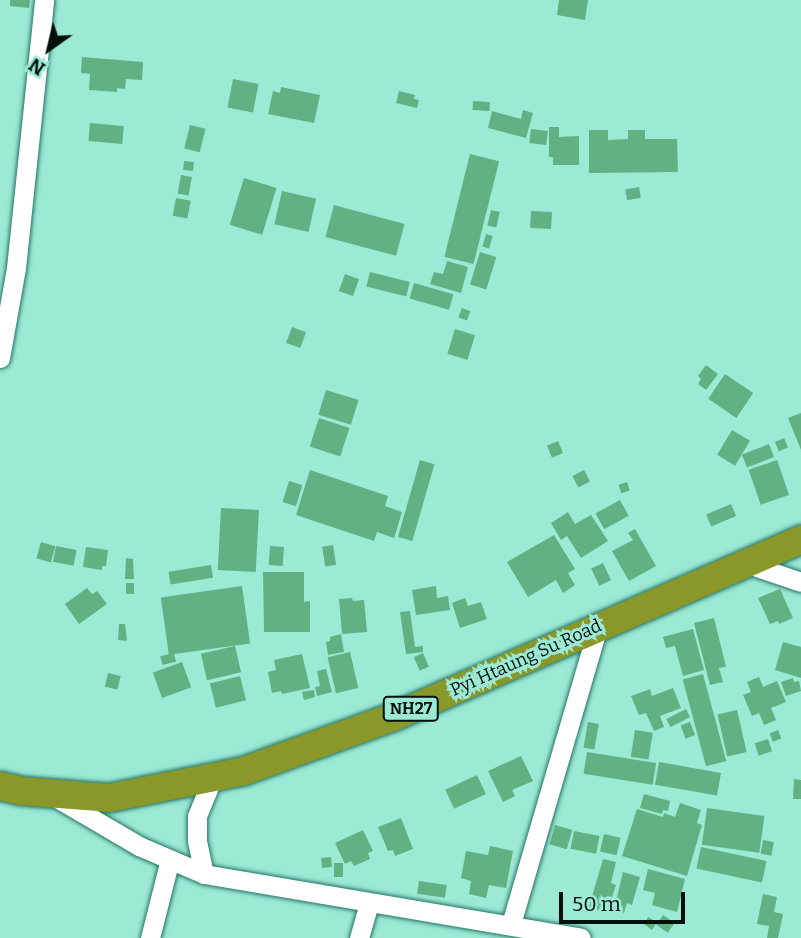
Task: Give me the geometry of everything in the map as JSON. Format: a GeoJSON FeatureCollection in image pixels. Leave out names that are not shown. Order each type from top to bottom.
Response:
{"type":"FeatureCollection","features":[{"type":"Feature","properties":{"kind":"highway","name":"Pyi Htaung Su Road"},"geometry":{"type":"LineString","coordinates":[[0,786],[109,799],[244,771],[393,717],[801,540]]}},
{"type":"Feature","properties":{"kind":"street"},"geometry":{"type":"LineString","coordinates":[[0,358],[16,268],[44,0]]}},
{"type":"Feature","properties":{"kind":"street"},"geometry":{"type":"LineString","coordinates":[[748,564],[801,582]]}},
{"type":"Feature","properties":{"kind":"street"},"geometry":{"type":"LineString","coordinates":[[512,924],[598,626]]}},
{"type":"Feature","properties":{"kind":"street"},"geometry":{"type":"LineString","coordinates":[[204,874],[197,840],[197,816],[213,777]]}},
{"type":"Feature","properties":{"kind":"street"},"geometry":{"type":"LineString","coordinates":[[50,794],[139,846],[204,874],[369,903],[512,924],[581,938]]}},
{"type":"Feature","properties":{"kind":"street"},"geometry":{"type":"LineString","coordinates":[[150,938],[170,859]]}},
{"type":"Feature","properties":{"kind":"street"},"geometry":{"type":"LineString","coordinates":[[359,938],[369,903]]}},
{"type":"Feature","properties":{"kind":"building"},"geometry":{"type":"Polygon","coordinates":[[[10,0],[30,0],[29,8],[10,6],[10,0]]]}},
{"type":"Feature","properties":{"kind":"building"},"geometry":{"type":"Polygon","coordinates":[[[559,0],[588,0],[585,20],[557,15],[559,0]]]}},
{"type":"Feature","properties":{"kind":"building"},"geometry":{"type":"Polygon","coordinates":[[[82,57],[143,62],[142,80],[126,79],[125,89],[117,88],[117,92],[89,90],[90,74],[81,73],[82,57]]]}},
{"type":"Feature","properties":{"kind":"building"},"geometry":{"type":"Polygon","coordinates":[[[233,79],[259,84],[253,112],[227,107],[233,79]]]}},
{"type":"Feature","properties":{"kind":"building"},"geometry":{"type":"Polygon","coordinates":[[[281,87],[320,95],[314,123],[268,114],[273,91],[280,93],[281,87]]]}},
{"type":"Feature","properties":{"kind":"building"},"geometry":{"type":"Polygon","coordinates":[[[399,91],[415,95],[414,99],[419,100],[417,108],[396,103],[399,91]]]}},
{"type":"Feature","properties":{"kind":"building"},"geometry":{"type":"Polygon","coordinates":[[[473,101],[490,102],[490,111],[473,110],[473,101]]]}},
{"type":"Feature","properties":{"kind":"building"},"geometry":{"type":"Polygon","coordinates":[[[523,110],[533,113],[526,138],[488,128],[492,111],[521,119],[523,110]]]}},
{"type":"Feature","properties":{"kind":"building"},"geometry":{"type":"Polygon","coordinates":[[[90,123],[124,126],[122,144],[88,141],[90,123]]]}},
{"type":"Feature","properties":{"kind":"building"},"geometry":{"type":"Polygon","coordinates":[[[190,125],[206,129],[200,152],[184,148],[190,125]]]}},
{"type":"Feature","properties":{"kind":"building"},"geometry":{"type":"Polygon","coordinates":[[[549,127],[559,127],[559,137],[579,136],[579,165],[553,165],[553,157],[549,157],[549,127]]]}},
{"type":"Feature","properties":{"kind":"building"},"geometry":{"type":"Polygon","coordinates":[[[531,129],[548,131],[546,145],[529,143],[531,129]]]}},
{"type":"Feature","properties":{"kind":"building"},"geometry":{"type":"Polygon","coordinates":[[[589,130],[608,130],[608,140],[628,139],[628,130],[645,130],[645,139],[677,139],[678,172],[589,173],[589,130]]]}},
{"type":"Feature","properties":{"kind":"building"},"geometry":{"type":"Polygon","coordinates":[[[470,154],[499,161],[473,264],[444,257],[470,154]]]}},
{"type":"Feature","properties":{"kind":"building"},"geometry":{"type":"Polygon","coordinates":[[[184,161],[194,162],[193,171],[183,170],[184,161]]]}},
{"type":"Feature","properties":{"kind":"building"},"geometry":{"type":"Polygon","coordinates":[[[181,175],[192,177],[189,196],[178,194],[181,175]]]}},
{"type":"Feature","properties":{"kind":"building"},"geometry":{"type":"Polygon","coordinates":[[[244,178],[277,188],[262,235],[230,225],[244,178]]]}},
{"type":"Feature","properties":{"kind":"building"},"geometry":{"type":"Polygon","coordinates":[[[639,187],[641,198],[627,200],[625,189],[639,187]]]}},
{"type":"Feature","properties":{"kind":"building"},"geometry":{"type":"Polygon","coordinates":[[[282,191],[316,199],[308,232],[274,224],[282,191]]]}},
{"type":"Feature","properties":{"kind":"building"},"geometry":{"type":"Polygon","coordinates":[[[176,198],[191,201],[187,219],[173,216],[176,198]]]}},
{"type":"Feature","properties":{"kind":"building"},"geometry":{"type":"Polygon","coordinates":[[[334,205],[405,224],[396,256],[325,237],[334,205]]]}},
{"type":"Feature","properties":{"kind":"building"},"geometry":{"type":"Polygon","coordinates":[[[491,210],[500,212],[496,228],[487,226],[491,210]]]}},
{"type":"Feature","properties":{"kind":"building"},"geometry":{"type":"Polygon","coordinates":[[[531,211],[552,212],[551,229],[530,228],[531,211]]]}},
{"type":"Feature","properties":{"kind":"building"},"geometry":{"type":"Polygon","coordinates":[[[486,234],[493,236],[489,248],[482,246],[486,234]]]}},
{"type":"Feature","properties":{"kind":"building"},"geometry":{"type":"Polygon","coordinates":[[[480,252],[496,257],[486,289],[470,285],[480,252]]]}},
{"type":"Feature","properties":{"kind":"building"},"geometry":{"type":"Polygon","coordinates":[[[447,261],[468,267],[461,293],[430,284],[434,272],[443,274],[447,261]]]}},
{"type":"Feature","properties":{"kind":"building"},"geometry":{"type":"Polygon","coordinates":[[[370,272],[410,282],[406,296],[366,287],[370,272]]]}},
{"type":"Feature","properties":{"kind":"building"},"geometry":{"type":"Polygon","coordinates":[[[345,274],[359,279],[353,296],[339,291],[345,274]]]}},
{"type":"Feature","properties":{"kind":"building"},"geometry":{"type":"Polygon","coordinates":[[[414,283],[453,294],[449,310],[410,298],[414,283]]]}},
{"type":"Feature","properties":{"kind":"building"},"geometry":{"type":"Polygon","coordinates":[[[462,308],[470,311],[467,321],[458,317],[462,308]]]}},
{"type":"Feature","properties":{"kind":"building"},"geometry":{"type":"Polygon","coordinates":[[[292,327],[306,332],[300,348],[286,343],[292,327]]]}},
{"type":"Feature","properties":{"kind":"building"},"geometry":{"type":"Polygon","coordinates":[[[455,329],[475,335],[467,360],[447,354],[455,329]]]}},
{"type":"Feature","properties":{"kind":"building"},"geometry":{"type":"Polygon","coordinates":[[[706,365],[718,374],[706,390],[698,384],[701,379],[698,376],[706,365]]]}},
{"type":"Feature","properties":{"kind":"building"},"geometry":{"type":"Polygon","coordinates":[[[725,374],[753,393],[736,418],[708,399],[725,374]]]}},
{"type":"Feature","properties":{"kind":"building"},"geometry":{"type":"Polygon","coordinates":[[[326,390],[359,400],[351,425],[318,415],[326,390]]]}},
{"type":"Feature","properties":{"kind":"building"},"geometry":{"type":"Polygon","coordinates":[[[801,413],[801,450],[788,418],[801,413]]]}},
{"type":"Feature","properties":{"kind":"building"},"geometry":{"type":"Polygon","coordinates":[[[319,418],[349,428],[340,456],[310,447],[319,418]]]}},
{"type":"Feature","properties":{"kind":"building"},"geometry":{"type":"Polygon","coordinates":[[[732,430],[750,441],[735,466],[717,455],[732,430]]]}},
{"type":"Feature","properties":{"kind":"building"},"geometry":{"type":"Polygon","coordinates":[[[784,438],[788,447],[779,451],[775,442],[784,438]]]}},
{"type":"Feature","properties":{"kind":"building"},"geometry":{"type":"Polygon","coordinates":[[[558,441],[563,453],[552,458],[547,446],[558,441]]]}},
{"type":"Feature","properties":{"kind":"building"},"geometry":{"type":"Polygon","coordinates":[[[769,444],[774,457],[747,467],[742,454],[769,444]]]}},
{"type":"Feature","properties":{"kind":"building"},"geometry":{"type":"Polygon","coordinates":[[[420,460],[434,464],[412,541],[398,537],[420,460]]]}},
{"type":"Feature","properties":{"kind":"building"},"geometry":{"type":"Polygon","coordinates":[[[777,460],[789,495],[761,505],[749,470],[777,460]]]}},
{"type":"Feature","properties":{"kind":"building"},"geometry":{"type":"Polygon","coordinates":[[[310,470],[388,496],[385,506],[402,512],[394,538],[377,532],[374,541],[296,515],[310,470]]]}},
{"type":"Feature","properties":{"kind":"building"},"geometry":{"type":"Polygon","coordinates":[[[584,470],[590,482],[578,487],[572,476],[584,470]]]}},
{"type":"Feature","properties":{"kind":"building"},"geometry":{"type":"Polygon","coordinates":[[[289,481],[302,485],[296,506],[283,502],[289,481]]]}},
{"type":"Feature","properties":{"kind":"building"},"geometry":{"type":"Polygon","coordinates":[[[627,482],[630,491],[621,493],[618,485],[627,482]]]}},
{"type":"Feature","properties":{"kind":"building"},"geometry":{"type":"Polygon","coordinates":[[[620,500],[629,516],[604,529],[596,514],[620,500]]]}},
{"type":"Feature","properties":{"kind":"building"},"geometry":{"type":"Polygon","coordinates":[[[731,504],[736,516],[711,527],[706,515],[731,504]]]}},
{"type":"Feature","properties":{"kind":"building"},"geometry":{"type":"Polygon","coordinates":[[[221,508],[259,510],[256,572],[218,570],[221,508]]]}},
{"type":"Feature","properties":{"kind":"building"},"geometry":{"type":"Polygon","coordinates":[[[568,512],[575,524],[591,515],[608,541],[581,558],[567,536],[561,540],[551,523],[568,512]]]}},
{"type":"Feature","properties":{"kind":"building"},"geometry":{"type":"Polygon","coordinates":[[[635,529],[656,566],[629,581],[612,551],[633,540],[628,533],[635,529]]]}},
{"type":"Feature","properties":{"kind":"building"},"geometry":{"type":"Polygon","coordinates":[[[554,535],[575,569],[568,573],[575,585],[563,593],[556,580],[528,597],[507,562],[554,535]]]}},
{"type":"Feature","properties":{"kind":"building"},"geometry":{"type":"Polygon","coordinates":[[[41,542],[55,546],[51,562],[36,558],[41,542]]]}},
{"type":"Feature","properties":{"kind":"building"},"geometry":{"type":"Polygon","coordinates":[[[333,545],[336,565],[325,566],[322,547],[333,545]]]}},
{"type":"Feature","properties":{"kind":"building"},"geometry":{"type":"Polygon","coordinates":[[[56,546],[77,550],[74,566],[53,562],[56,546]]]}},
{"type":"Feature","properties":{"kind":"building"},"geometry":{"type":"Polygon","coordinates":[[[270,546],[284,547],[283,566],[269,565],[270,546]]]}},
{"type":"Feature","properties":{"kind":"building"},"geometry":{"type":"Polygon","coordinates":[[[86,547],[108,550],[106,566],[102,566],[102,570],[83,567],[86,547]]]}},
{"type":"Feature","properties":{"kind":"building"},"geometry":{"type":"Polygon","coordinates":[[[126,558],[133,559],[134,579],[125,579],[126,558]]]}},
{"type":"Feature","properties":{"kind":"building"},"geometry":{"type":"Polygon","coordinates":[[[603,563],[611,580],[599,586],[591,568],[603,563]]]}},
{"type":"Feature","properties":{"kind":"building"},"geometry":{"type":"Polygon","coordinates":[[[211,565],[213,578],[171,585],[169,572],[211,565]]]}},
{"type":"Feature","properties":{"kind":"building"},"geometry":{"type":"Polygon","coordinates":[[[263,572],[304,572],[304,602],[310,601],[310,632],[264,632],[263,572]]]}},
{"type":"Feature","properties":{"kind":"building"},"geometry":{"type":"Polygon","coordinates":[[[126,583],[134,583],[134,594],[126,594],[126,583]]]}},
{"type":"Feature","properties":{"kind":"building"},"geometry":{"type":"Polygon","coordinates":[[[242,586],[250,643],[169,655],[161,597],[242,586]]]}},
{"type":"Feature","properties":{"kind":"building"},"geometry":{"type":"Polygon","coordinates":[[[436,586],[437,598],[448,596],[450,610],[416,615],[412,590],[436,586]]]}},
{"type":"Feature","properties":{"kind":"building"},"geometry":{"type":"Polygon","coordinates":[[[87,588],[92,594],[97,591],[107,604],[79,624],[65,604],[87,588]]]}},
{"type":"Feature","properties":{"kind":"building"},"geometry":{"type":"Polygon","coordinates":[[[780,589],[793,618],[779,624],[778,621],[770,624],[758,598],[780,589]]]}},
{"type":"Feature","properties":{"kind":"building"},"geometry":{"type":"Polygon","coordinates":[[[352,598],[353,601],[364,600],[367,632],[342,634],[339,599],[352,598]]]}},
{"type":"Feature","properties":{"kind":"building"},"geometry":{"type":"Polygon","coordinates":[[[465,598],[468,606],[481,602],[487,619],[460,628],[452,603],[465,598]]]}},
{"type":"Feature","properties":{"kind":"building"},"geometry":{"type":"Polygon","coordinates":[[[410,611],[415,647],[423,646],[423,652],[406,654],[400,612],[410,611]]]}},
{"type":"Feature","properties":{"kind":"building"},"geometry":{"type":"Polygon","coordinates":[[[714,618],[726,667],[719,668],[723,682],[710,685],[694,623],[714,618]]]}},
{"type":"Feature","properties":{"kind":"building"},"geometry":{"type":"Polygon","coordinates":[[[119,624],[125,624],[127,641],[118,640],[119,624]]]}},
{"type":"Feature","properties":{"kind":"building"},"geometry":{"type":"Polygon","coordinates":[[[693,629],[704,670],[683,676],[675,646],[666,648],[663,637],[693,629]]]}},
{"type":"Feature","properties":{"kind":"building"},"geometry":{"type":"Polygon","coordinates":[[[341,634],[344,652],[328,655],[326,642],[330,641],[330,637],[341,634]]]}},
{"type":"Feature","properties":{"kind":"building"},"geometry":{"type":"Polygon","coordinates":[[[783,642],[801,647],[801,678],[775,670],[783,642]]]}},
{"type":"Feature","properties":{"kind":"building"},"geometry":{"type":"Polygon","coordinates":[[[235,646],[241,672],[207,680],[201,654],[235,646]]]}},
{"type":"Feature","properties":{"kind":"building"},"geometry":{"type":"Polygon","coordinates":[[[350,652],[358,688],[336,693],[328,657],[350,652]]]}},
{"type":"Feature","properties":{"kind":"building"},"geometry":{"type":"Polygon","coordinates":[[[174,653],[176,662],[162,665],[160,656],[174,653]]]}},
{"type":"Feature","properties":{"kind":"building"},"geometry":{"type":"Polygon","coordinates":[[[423,653],[429,667],[420,671],[414,657],[423,653]]]}},
{"type":"Feature","properties":{"kind":"building"},"geometry":{"type":"Polygon","coordinates":[[[302,654],[310,688],[282,694],[281,691],[272,693],[268,672],[276,670],[274,660],[302,654]]]}},
{"type":"Feature","properties":{"kind":"building"},"geometry":{"type":"Polygon","coordinates":[[[182,662],[191,687],[162,698],[153,673],[182,662]]]}},
{"type":"Feature","properties":{"kind":"building"},"geometry":{"type":"Polygon","coordinates":[[[326,669],[332,692],[317,696],[315,687],[320,686],[317,671],[326,669]]]}},
{"type":"Feature","properties":{"kind":"building"},"geometry":{"type":"Polygon","coordinates":[[[108,673],[121,676],[118,690],[105,687],[108,673]]]}},
{"type":"Feature","properties":{"kind":"building"},"geometry":{"type":"Polygon","coordinates":[[[703,674],[726,761],[706,766],[683,679],[703,674]]]}},
{"type":"Feature","properties":{"kind":"building"},"geometry":{"type":"Polygon","coordinates":[[[240,676],[246,700],[216,708],[210,683],[240,676]]]}},
{"type":"Feature","properties":{"kind":"building"},"geometry":{"type":"Polygon","coordinates":[[[759,677],[763,687],[777,681],[786,702],[771,708],[776,720],[764,725],[759,713],[752,716],[743,695],[751,692],[747,682],[759,677]]]}},
{"type":"Feature","properties":{"kind":"building"},"geometry":{"type":"Polygon","coordinates":[[[793,678],[794,682],[799,681],[801,691],[786,696],[781,682],[793,678]]]}},
{"type":"Feature","properties":{"kind":"building"},"geometry":{"type":"Polygon","coordinates":[[[673,688],[681,708],[660,716],[664,727],[654,731],[646,713],[639,715],[631,696],[650,689],[652,696],[673,688]]]}},
{"type":"Feature","properties":{"kind":"building"},"geometry":{"type":"Polygon","coordinates":[[[314,690],[315,697],[304,700],[302,692],[314,690]]]}},
{"type":"Feature","properties":{"kind":"building"},"geometry":{"type":"Polygon","coordinates":[[[686,709],[690,717],[670,727],[666,719],[686,709]]]}},
{"type":"Feature","properties":{"kind":"building"},"geometry":{"type":"Polygon","coordinates":[[[737,710],[747,752],[727,756],[718,714],[737,710]]]}},
{"type":"Feature","properties":{"kind":"building"},"geometry":{"type":"Polygon","coordinates":[[[588,722],[599,724],[594,750],[583,748],[588,722]]]}},
{"type":"Feature","properties":{"kind":"building"},"geometry":{"type":"Polygon","coordinates":[[[690,722],[695,735],[686,739],[681,726],[690,722]]]}},
{"type":"Feature","properties":{"kind":"building"},"geometry":{"type":"Polygon","coordinates":[[[635,730],[653,733],[649,759],[631,757],[635,730]]]}},
{"type":"Feature","properties":{"kind":"building"},"geometry":{"type":"Polygon","coordinates":[[[778,730],[781,738],[773,742],[770,733],[778,730]]]}},
{"type":"Feature","properties":{"kind":"building"},"geometry":{"type":"Polygon","coordinates":[[[768,739],[772,751],[759,756],[755,743],[768,739]]]}},
{"type":"Feature","properties":{"kind":"building"},"geometry":{"type":"Polygon","coordinates":[[[587,752],[656,763],[653,785],[584,774],[587,752]]]}},
{"type":"Feature","properties":{"kind":"building"},"geometry":{"type":"Polygon","coordinates":[[[521,756],[533,781],[512,790],[515,796],[503,802],[488,771],[521,756]]]}},
{"type":"Feature","properties":{"kind":"building"},"geometry":{"type":"Polygon","coordinates":[[[659,762],[721,773],[717,796],[655,785],[659,762]]]}},
{"type":"Feature","properties":{"kind":"building"},"geometry":{"type":"Polygon","coordinates":[[[477,775],[486,794],[454,809],[445,790],[477,775]]]}},
{"type":"Feature","properties":{"kind":"building"},"geometry":{"type":"Polygon","coordinates":[[[794,779],[801,780],[801,799],[793,799],[794,779]]]}},
{"type":"Feature","properties":{"kind":"building"},"geometry":{"type":"Polygon","coordinates":[[[644,794],[670,801],[668,811],[663,810],[662,814],[640,808],[644,794]]]}},
{"type":"Feature","properties":{"kind":"building"},"geometry":{"type":"Polygon","coordinates":[[[680,803],[701,810],[697,823],[702,825],[687,876],[622,856],[637,809],[663,817],[664,813],[675,817],[680,803]]]}},
{"type":"Feature","properties":{"kind":"building"},"geometry":{"type":"Polygon","coordinates":[[[707,808],[764,816],[759,853],[702,845],[707,808]]]}},
{"type":"Feature","properties":{"kind":"building"},"geometry":{"type":"Polygon","coordinates":[[[401,818],[413,849],[395,856],[393,850],[388,851],[378,827],[401,818]]]}},
{"type":"Feature","properties":{"kind":"building"},"geometry":{"type":"Polygon","coordinates":[[[555,825],[572,830],[567,849],[549,844],[555,825]]]}},
{"type":"Feature","properties":{"kind":"building"},"geometry":{"type":"Polygon","coordinates":[[[363,830],[373,851],[368,853],[370,859],[354,866],[351,861],[345,864],[335,843],[363,830]]]}},
{"type":"Feature","properties":{"kind":"building"},"geometry":{"type":"Polygon","coordinates":[[[574,831],[600,836],[596,854],[571,849],[574,831]]]}},
{"type":"Feature","properties":{"kind":"building"},"geometry":{"type":"Polygon","coordinates":[[[604,834],[621,838],[617,855],[600,852],[604,834]]]}},
{"type":"Feature","properties":{"kind":"building"},"geometry":{"type":"Polygon","coordinates":[[[763,840],[774,842],[771,856],[761,854],[763,840]]]}},
{"type":"Feature","properties":{"kind":"building"},"geometry":{"type":"Polygon","coordinates":[[[490,846],[513,851],[506,888],[489,885],[486,898],[469,894],[471,881],[461,878],[466,851],[488,855],[490,846]]]}},
{"type":"Feature","properties":{"kind":"building"},"geometry":{"type":"Polygon","coordinates":[[[701,847],[767,861],[762,882],[696,869],[701,847]]]}},
{"type":"Feature","properties":{"kind":"building"},"geometry":{"type":"Polygon","coordinates":[[[331,857],[332,867],[322,868],[321,858],[331,857]]]}},
{"type":"Feature","properties":{"kind":"building"},"geometry":{"type":"Polygon","coordinates":[[[603,859],[616,862],[611,883],[616,885],[612,897],[607,896],[602,911],[589,907],[603,859]]]}},
{"type":"Feature","properties":{"kind":"building"},"geometry":{"type":"Polygon","coordinates":[[[334,863],[343,863],[343,877],[334,877],[334,863]]]}},
{"type":"Feature","properties":{"kind":"building"},"geometry":{"type":"Polygon","coordinates":[[[648,869],[685,879],[677,912],[652,905],[655,893],[643,890],[648,869]]]}},
{"type":"Feature","properties":{"kind":"building"},"geometry":{"type":"Polygon","coordinates":[[[623,872],[640,877],[632,905],[627,903],[624,913],[614,910],[623,872]]]}},
{"type":"Feature","properties":{"kind":"building"},"geometry":{"type":"Polygon","coordinates":[[[419,881],[447,885],[445,898],[417,894],[419,881]]]}},
{"type":"Feature","properties":{"kind":"building"},"geometry":{"type":"Polygon","coordinates":[[[763,894],[777,897],[774,912],[783,914],[778,938],[767,938],[769,926],[757,924],[763,894]]]}},
{"type":"Feature","properties":{"kind":"building"},"geometry":{"type":"Polygon","coordinates":[[[663,915],[675,923],[668,933],[656,925],[663,915]]]}},
{"type":"Feature","properties":{"kind":"building"},"geometry":{"type":"Polygon","coordinates":[[[648,917],[657,922],[652,930],[644,924],[648,917]]]}}]}
